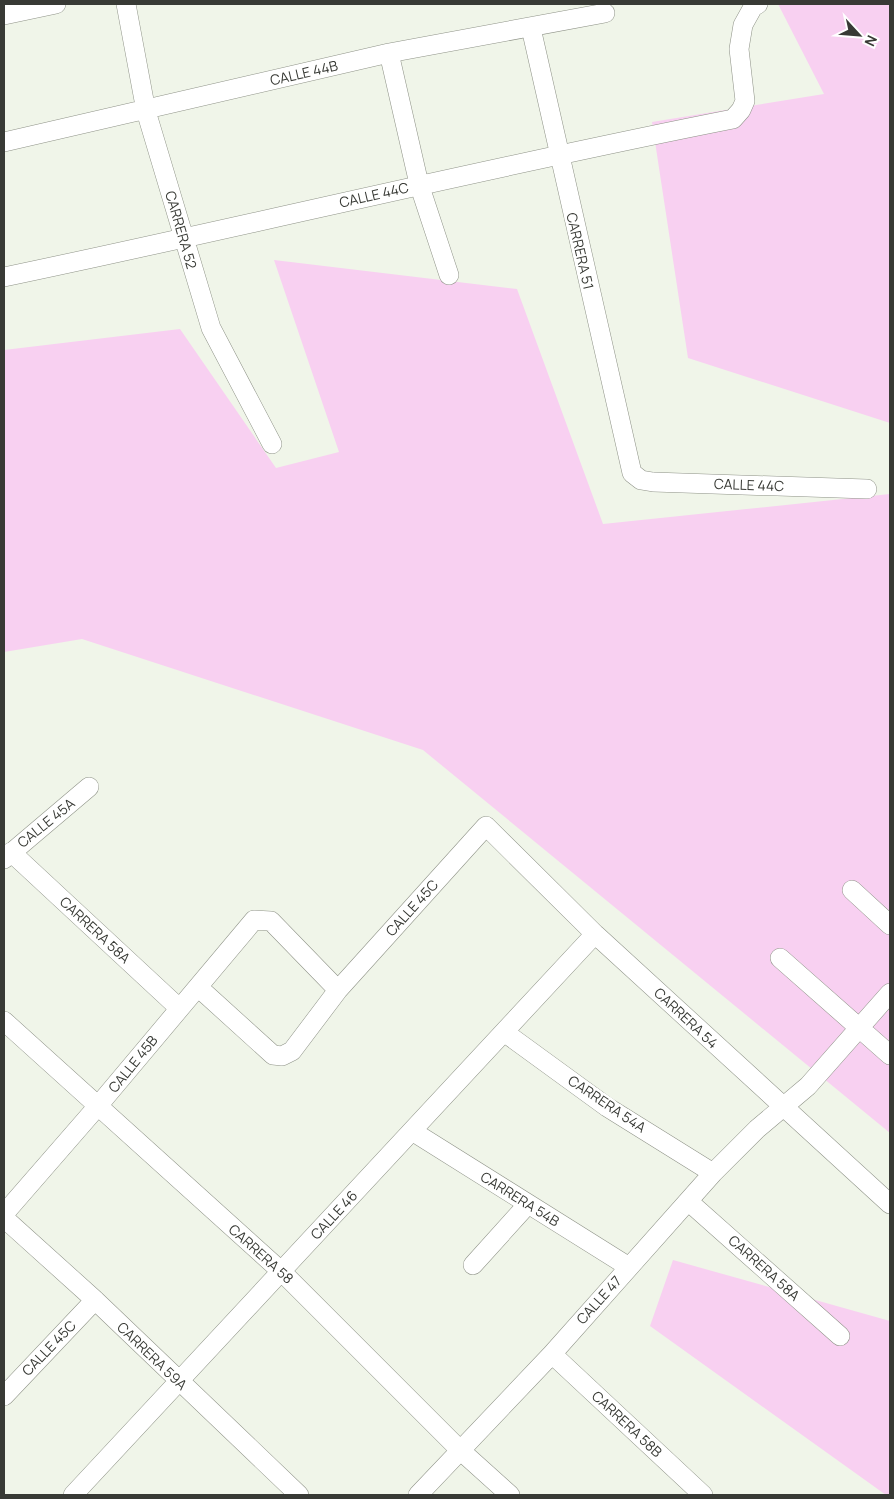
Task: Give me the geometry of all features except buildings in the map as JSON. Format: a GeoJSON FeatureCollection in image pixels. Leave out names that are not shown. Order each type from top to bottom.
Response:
{"type":"FeatureCollection","features":[{"type":"Feature","properties":{"kind":"street"},"geometry":{"type":"LineString","coordinates":[[4,15],[56,4]]}},
{"type":"Feature","properties":{"kind":"street","name":"CARRERA 52"},"geometry":{"type":"LineString","coordinates":[[126,4],[146,111],[210,328],[272,444]]}},
{"type":"Feature","properties":{"kind":"street","name":"CALLE 44C"},"geometry":{"type":"LineString","coordinates":[[4,276],[183,239],[558,153],[733,119],[741,110],[745,101],[739,49],[743,25],[753,7],[758,4]]}},
{"type":"Feature","properties":{"kind":"street","name":"CALLE 44B"},"geometry":{"type":"LineString","coordinates":[[4,142],[146,111],[389,53],[605,13]]}},
{"type":"Feature","properties":{"kind":"street","name":"CARRERA 51"},"geometry":{"type":"LineString","coordinates":[[531,28],[632,473]]}},
{"type":"Feature","properties":{"kind":"street"},"geometry":{"type":"LineString","coordinates":[[389,53],[419,184],[449,275]]}},
{"type":"Feature","properties":{"kind":"street","name":"CALLE 44C"},"geometry":{"type":"LineString","coordinates":[[632,473],[641,480],[653,482],[867,489]]}},
{"type":"Feature","properties":{"kind":"street","name":"CALLE 45A"},"geometry":{"type":"LineString","coordinates":[[7,855],[89,787]]}},
{"type":"Feature","properties":{"kind":"street","name":"CARRERA 54"},"geometry":{"type":"LineString","coordinates":[[486,826],[594,934],[782,1108],[890,1204]]}},
{"type":"Feature","properties":{"kind":"street","name":"CALLE 45C"},"geometry":{"type":"LineString","coordinates":[[198,987],[272,1055],[282,1056],[292,1050],[338,990],[486,826]]}},
{"type":"Feature","properties":{"kind":"street","name":"CARRERA 58A"},"geometry":{"type":"LineString","coordinates":[[7,855],[179,1008]]}},
{"type":"Feature","properties":{"kind":"street"},"geometry":{"type":"LineString","coordinates":[[852,890],[890,925]]}},
{"type":"Feature","properties":{"kind":"street","name":"CALLE 45B"},"geometry":{"type":"LineString","coordinates":[[4,1216],[254,920],[264,919],[271,921],[338,990]]}},
{"type":"Feature","properties":{"kind":"street","name":"CALLE 46"},"geometry":{"type":"LineString","coordinates":[[73,1495],[594,934]]}},
{"type":"Feature","properties":{"kind":"street"},"geometry":{"type":"LineString","coordinates":[[780,958],[890,1055]]}},
{"type":"Feature","properties":{"kind":"street","name":"CALLE 47"},"geometry":{"type":"LineString","coordinates":[[418,1495],[552,1354],[713,1173],[757,1129],[808,1086],[890,993]]}},
{"type":"Feature","properties":{"kind":"street","name":"CARRERA 58"},"geometry":{"type":"LineString","coordinates":[[4,1021],[97,1108],[282,1272],[460,1450],[510,1495]]}},
{"type":"Feature","properties":{"kind":"street","name":"CARRERA 54A"},"geometry":{"type":"LineString","coordinates":[[504,1032],[607,1106],[713,1173]]}},
{"type":"Feature","properties":{"kind":"street","name":"CARRERA 54B"},"geometry":{"type":"LineString","coordinates":[[412,1131],[629,1267]]}},
{"type":"Feature","properties":{"kind":"street","name":"CARRERA 58A"},"geometry":{"type":"LineString","coordinates":[[688,1201],[840,1336]]}},
{"type":"Feature","properties":{"kind":"street"},"geometry":{"type":"LineString","coordinates":[[473,1265],[528,1204]]}},
{"type":"Feature","properties":{"kind":"street","name":"CARRERA 59A"},"geometry":{"type":"LineString","coordinates":[[4,1216],[299,1495]]}},
{"type":"Feature","properties":{"kind":"street","name":"CALLE 45C"},"geometry":{"type":"LineString","coordinates":[[4,1396],[95,1300]]}},
{"type":"Feature","properties":{"kind":"street","name":"CARRERA 58B"},"geometry":{"type":"LineString","coordinates":[[552,1354],[702,1495]]}},
{"type":"Feature","properties":{"kind":"shaded area"},"geometry":{"type":"Polygon","coordinates":[[[778,4],[890,4],[890,423],[688,358],[652,122],[824,94],[778,4]]]}},
{"type":"Feature","properties":{"kind":"shaded area"},"geometry":{"type":"Polygon","coordinates":[[[274,260],[517,289],[603,524],[890,494],[890,1133],[423,750],[82,639],[4,652],[4,350],[180,329],[276,468],[339,452],[274,260]]]}},
{"type":"Feature","properties":{"kind":"shaded area"},"geometry":{"type":"Polygon","coordinates":[[[673,1260],[890,1321],[890,1495],[886,1495],[650,1326],[673,1260]]]}}]}
